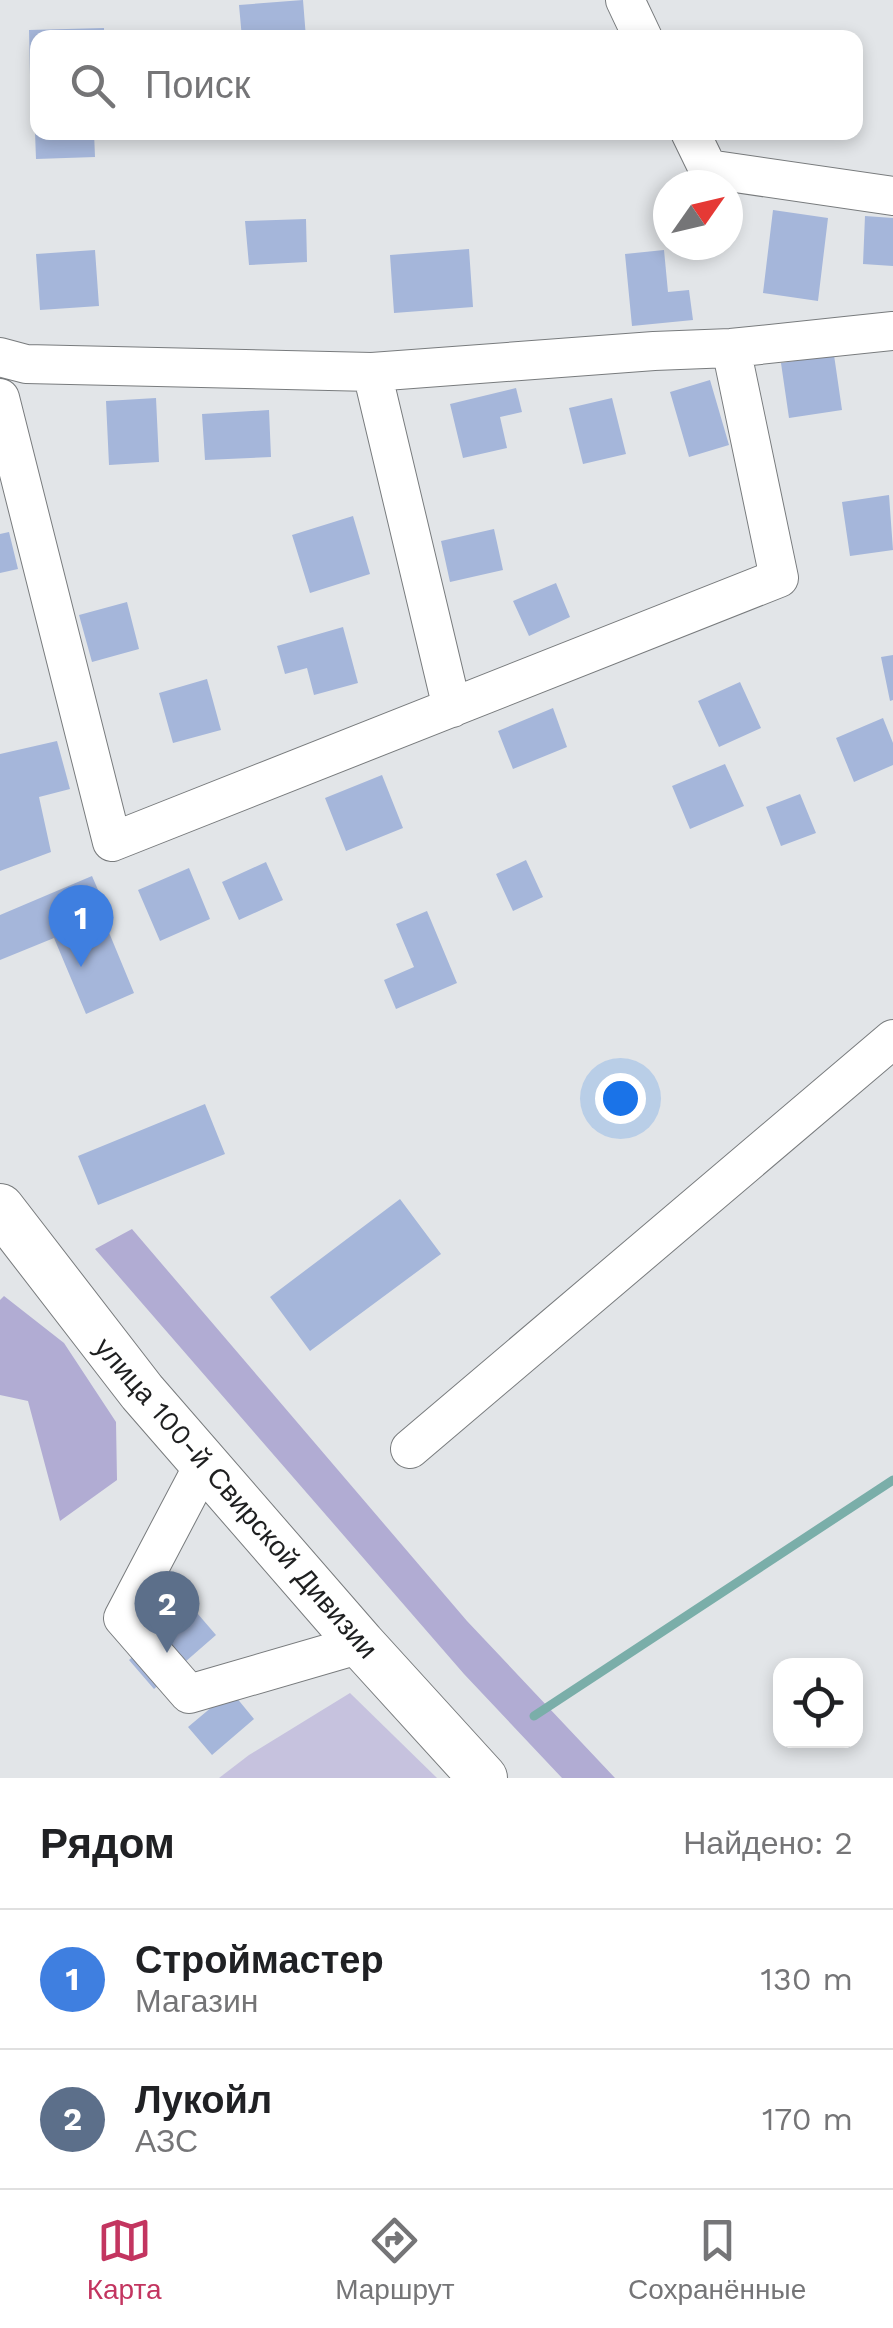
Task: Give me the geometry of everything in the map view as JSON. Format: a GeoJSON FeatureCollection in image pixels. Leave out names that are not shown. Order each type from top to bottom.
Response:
{"type":"FeatureCollection","features":[{"type":"Feature","properties":{"kind":"main road","name":"улица 100-й Свирской Дивизии"},"geometry":{"type":"LineString","coordinates":[[7,1235],[361,1644],[483,1778]]}},
{"type":"Feature","properties":{"kind":"street"},"geometry":{"type":"LineString","coordinates":[[694,140],[708,169],[893,196]]}},
{"type":"Feature","properties":{"kind":"street"},"geometry":{"type":"LineString","coordinates":[[0,358],[26,364],[372,372],[731,348],[893,331]]}},
{"type":"Feature","properties":{"kind":"street"},"geometry":{"type":"LineString","coordinates":[[0,398],[112,842],[779,578],[731,348]]}},
{"type":"Feature","properties":{"kind":"street"},"geometry":{"type":"LineString","coordinates":[[372,372],[452,708]]}},
{"type":"Feature","properties":{"kind":"street"},"geometry":{"type":"LineString","coordinates":[[410,1449],[893,1040]]}},
{"type":"Feature","properties":{"kind":"street"},"geometry":{"type":"LineString","coordinates":[[205,1462],[123,1618],[189,1694],[361,1644]]}},
{"type":"Feature","properties":{"kind":"shaded area"},"geometry":{"type":"Polygon","coordinates":[[[132,1229],[467,1621],[615,1778],[562,1778],[464,1674],[95,1249],[132,1229]]]}},
{"type":"Feature","properties":{"kind":"shaded area"},"geometry":{"type":"Polygon","coordinates":[[[4,1296],[64,1343],[116,1422],[117,1480],[60,1521],[28,1401],[0,1395],[0,1300],[4,1296]]]}},
{"type":"Feature","properties":{"kind":"shaded area"},"geometry":{"type":"Polygon","coordinates":[[[350,1693],[437,1778],[219,1778],[249,1755],[350,1693]]]}},
{"type":"Feature","properties":{"kind":"building"},"geometry":{"type":"Polygon","coordinates":[[[303,0],[305,30],[241,30],[239,5],[303,0]]]}},
{"type":"Feature","properties":{"kind":"building"},"geometry":{"type":"Polygon","coordinates":[[[104,28],[30,30],[30,75],[29,30],[104,28]]]}},
{"type":"Feature","properties":{"kind":"building"},"geometry":{"type":"Polygon","coordinates":[[[35,140],[94,140],[95,157],[36,159],[35,140]]]}},
{"type":"Feature","properties":{"kind":"building"},"geometry":{"type":"Polygon","coordinates":[[[773,210],[828,218],[818,301],[763,293],[773,210]]]}},
{"type":"Feature","properties":{"kind":"building"},"geometry":{"type":"Polygon","coordinates":[[[865,216],[893,218],[893,266],[863,264],[865,216]]]}},
{"type":"Feature","properties":{"kind":"building"},"geometry":{"type":"Polygon","coordinates":[[[306,219],[307,262],[249,265],[245,221],[306,219]]]}},
{"type":"Feature","properties":{"kind":"building"},"geometry":{"type":"Polygon","coordinates":[[[469,249],[473,307],[394,313],[390,255],[469,249]]]}},
{"type":"Feature","properties":{"kind":"building"},"geometry":{"type":"Polygon","coordinates":[[[95,250],[99,306],[40,310],[36,254],[95,250]]]}},
{"type":"Feature","properties":{"kind":"building"},"geometry":{"type":"Polygon","coordinates":[[[653,251],[653,260],[665,260],[668,292],[689,290],[693,320],[632,326],[625,254],[653,251]]]}},
{"type":"Feature","properties":{"kind":"building"},"geometry":{"type":"Polygon","coordinates":[[[834,355],[842,410],[789,418],[781,363],[834,355]]]}},
{"type":"Feature","properties":{"kind":"building"},"geometry":{"type":"Polygon","coordinates":[[[710,380],[729,445],[689,457],[670,392],[710,380]]]}},
{"type":"Feature","properties":{"kind":"building"},"geometry":{"type":"Polygon","coordinates":[[[516,388],[522,412],[500,417],[507,448],[463,458],[450,404],[516,388]]]}},
{"type":"Feature","properties":{"kind":"building"},"geometry":{"type":"Polygon","coordinates":[[[156,398],[159,462],[109,465],[106,401],[156,398]]]}},
{"type":"Feature","properties":{"kind":"building"},"geometry":{"type":"Polygon","coordinates":[[[612,398],[626,454],[583,464],[569,408],[612,398]]]}},
{"type":"Feature","properties":{"kind":"building"},"geometry":{"type":"Polygon","coordinates":[[[269,410],[271,457],[205,460],[202,414],[269,410]]]}},
{"type":"Feature","properties":{"kind":"building"},"geometry":{"type":"Polygon","coordinates":[[[889,495],[893,550],[850,556],[842,502],[889,495]]]}},
{"type":"Feature","properties":{"kind":"building"},"geometry":{"type":"Polygon","coordinates":[[[353,516],[370,574],[310,593],[292,535],[353,516]]]}},
{"type":"Feature","properties":{"kind":"building"},"geometry":{"type":"Polygon","coordinates":[[[494,529],[503,570],[450,582],[441,541],[494,529]]]}},
{"type":"Feature","properties":{"kind":"building"},"geometry":{"type":"Polygon","coordinates":[[[9,532],[18,569],[0,573],[0,534],[9,532]]]}},
{"type":"Feature","properties":{"kind":"building"},"geometry":{"type":"Polygon","coordinates":[[[556,583],[570,617],[529,636],[513,601],[556,583]]]}},
{"type":"Feature","properties":{"kind":"building"},"geometry":{"type":"Polygon","coordinates":[[[127,602],[139,649],[92,662],[79,615],[127,602]]]}},
{"type":"Feature","properties":{"kind":"building"},"geometry":{"type":"Polygon","coordinates":[[[343,627],[358,683],[314,695],[307,668],[285,674],[277,646],[343,627]]]}},
{"type":"Feature","properties":{"kind":"building"},"geometry":{"type":"Polygon","coordinates":[[[893,655],[893,700],[890,701],[881,657],[893,655]]]}},
{"type":"Feature","properties":{"kind":"building"},"geometry":{"type":"Polygon","coordinates":[[[207,679],[221,730],[173,743],[159,693],[207,679]]]}},
{"type":"Feature","properties":{"kind":"building"},"geometry":{"type":"Polygon","coordinates":[[[740,682],[761,728],[719,747],[698,701],[740,682]]]}},
{"type":"Feature","properties":{"kind":"building"},"geometry":{"type":"Polygon","coordinates":[[[553,708],[567,747],[513,769],[498,731],[553,708]]]}},
{"type":"Feature","properties":{"kind":"building"},"geometry":{"type":"Polygon","coordinates":[[[883,718],[893,743],[893,765],[854,782],[836,738],[883,718]]]}},
{"type":"Feature","properties":{"kind":"building"},"geometry":{"type":"Polygon","coordinates":[[[57,741],[70,789],[39,797],[51,852],[0,871],[0,754],[57,741]]]}},
{"type":"Feature","properties":{"kind":"building"},"geometry":{"type":"Polygon","coordinates":[[[725,764],[744,806],[690,829],[672,786],[725,764]]]}},
{"type":"Feature","properties":{"kind":"building"},"geometry":{"type":"Polygon","coordinates":[[[382,775],[403,828],[346,851],[325,798],[382,775]]]}},
{"type":"Feature","properties":{"kind":"building"},"geometry":{"type":"Polygon","coordinates":[[[800,794],[816,833],[781,846],[766,807],[800,794]]]}},
{"type":"Feature","properties":{"kind":"building"},"geometry":{"type":"Polygon","coordinates":[[[526,860],[543,897],[513,911],[496,874],[526,860]]]}},
{"type":"Feature","properties":{"kind":"building"},"geometry":{"type":"Polygon","coordinates":[[[266,862],[283,900],[239,920],[222,882],[266,862]]]}},
{"type":"Feature","properties":{"kind":"building"},"geometry":{"type":"Polygon","coordinates":[[[189,868],[210,919],[160,941],[138,890],[189,868]]]}},
{"type":"Feature","properties":{"kind":"building"},"geometry":{"type":"Polygon","coordinates":[[[92,876],[108,913],[103,918],[134,993],[86,1014],[54,938],[0,960],[0,915],[92,876]]]}},
{"type":"Feature","properties":{"kind":"building"},"geometry":{"type":"Polygon","coordinates":[[[427,911],[457,983],[396,1009],[384,980],[414,967],[396,924],[427,911]]]}},
{"type":"Feature","properties":{"kind":"building"},"geometry":{"type":"Polygon","coordinates":[[[205,1104],[225,1154],[98,1205],[78,1156],[205,1104]]]}},
{"type":"Feature","properties":{"kind":"building"},"geometry":{"type":"Polygon","coordinates":[[[400,1199],[441,1254],[310,1351],[270,1297],[400,1199]]]}},
{"type":"Feature","properties":{"kind":"building"},"geometry":{"type":"Polygon","coordinates":[[[191,1606],[216,1635],[154,1689],[129,1660],[191,1606]]]}},
{"type":"Feature","properties":{"kind":"building"},"geometry":{"type":"Polygon","coordinates":[[[231,1691],[254,1719],[212,1755],[188,1727],[231,1691]]]}},
{"type":"Feature","properties":{"kind":"waterway"},"geometry":{"type":"LineString","coordinates":[[534,1716],[893,1480]]}},
{"type":"Feature","properties":{"kind":"place","name":"Строймастер"},"geometry":{"type":"Point","coordinates":[81,967]}},
{"type":"Feature","properties":{"kind":"place","name":"Лукойл"},"geometry":{"type":"Point","coordinates":[167,1653]}}]}
